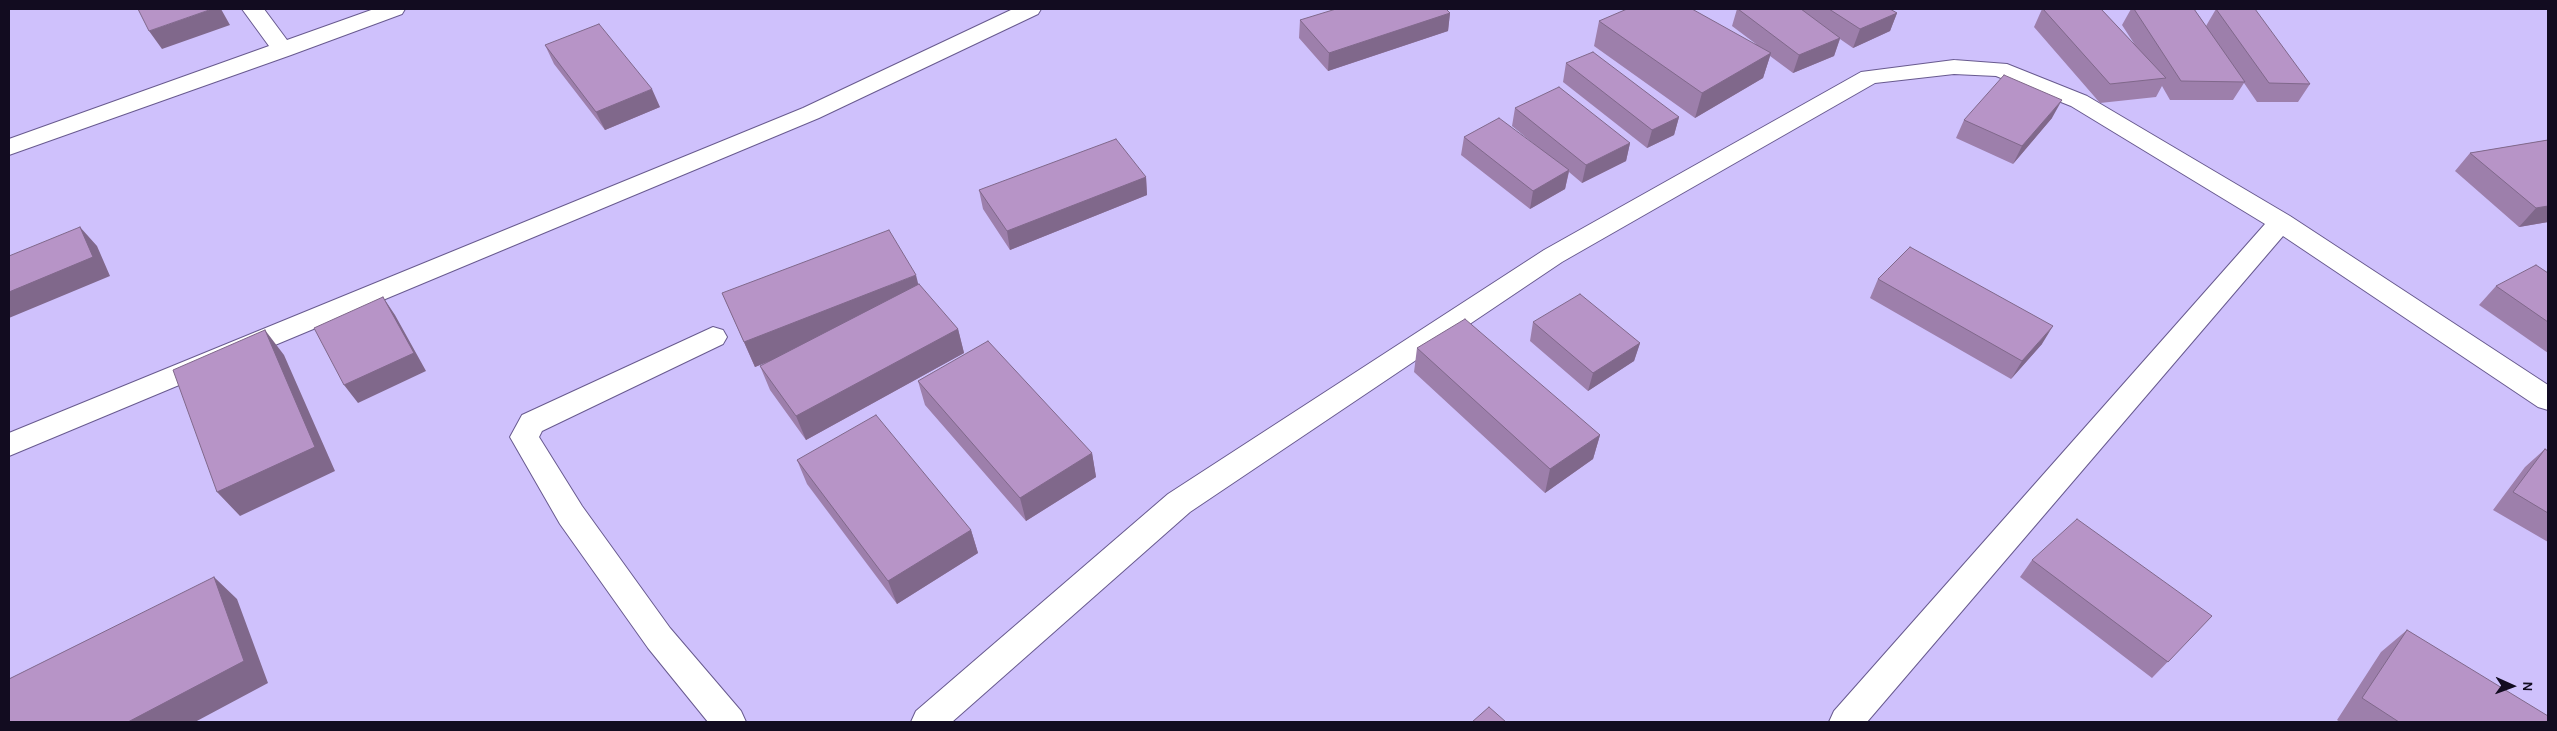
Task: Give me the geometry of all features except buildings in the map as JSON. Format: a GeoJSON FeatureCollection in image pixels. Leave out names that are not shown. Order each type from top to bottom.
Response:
{"type":"FeatureCollection","features":[{"type":"Feature","properties":{"kind":"street"},"geometry":{"type":"LineString","coordinates":[[253,9],[283,50]]}},
{"type":"Feature","properties":{"kind":"street"},"geometry":{"type":"LineString","coordinates":[[9,147],[394,9]]}},
{"type":"Feature","properties":{"kind":"street"},"geometry":{"type":"LineString","coordinates":[[9,445],[810,113],[1030,9]]}},
{"type":"Feature","properties":{"kind":"street"},"geometry":{"type":"LineString","coordinates":[[928,722],[1179,503],[1553,256],[1869,77],[1954,66],[1998,69],[2080,101],[2281,222],[2548,399]]}},
{"type":"Feature","properties":{"kind":"street"},"geometry":{"type":"LineString","coordinates":[[1846,722],[2281,222]]}},
{"type":"Feature","properties":{"kind":"street"},"geometry":{"type":"LineString","coordinates":[[713,337],[532,423],[524,437],[571,515],[659,638],[729,722]]}}]}
